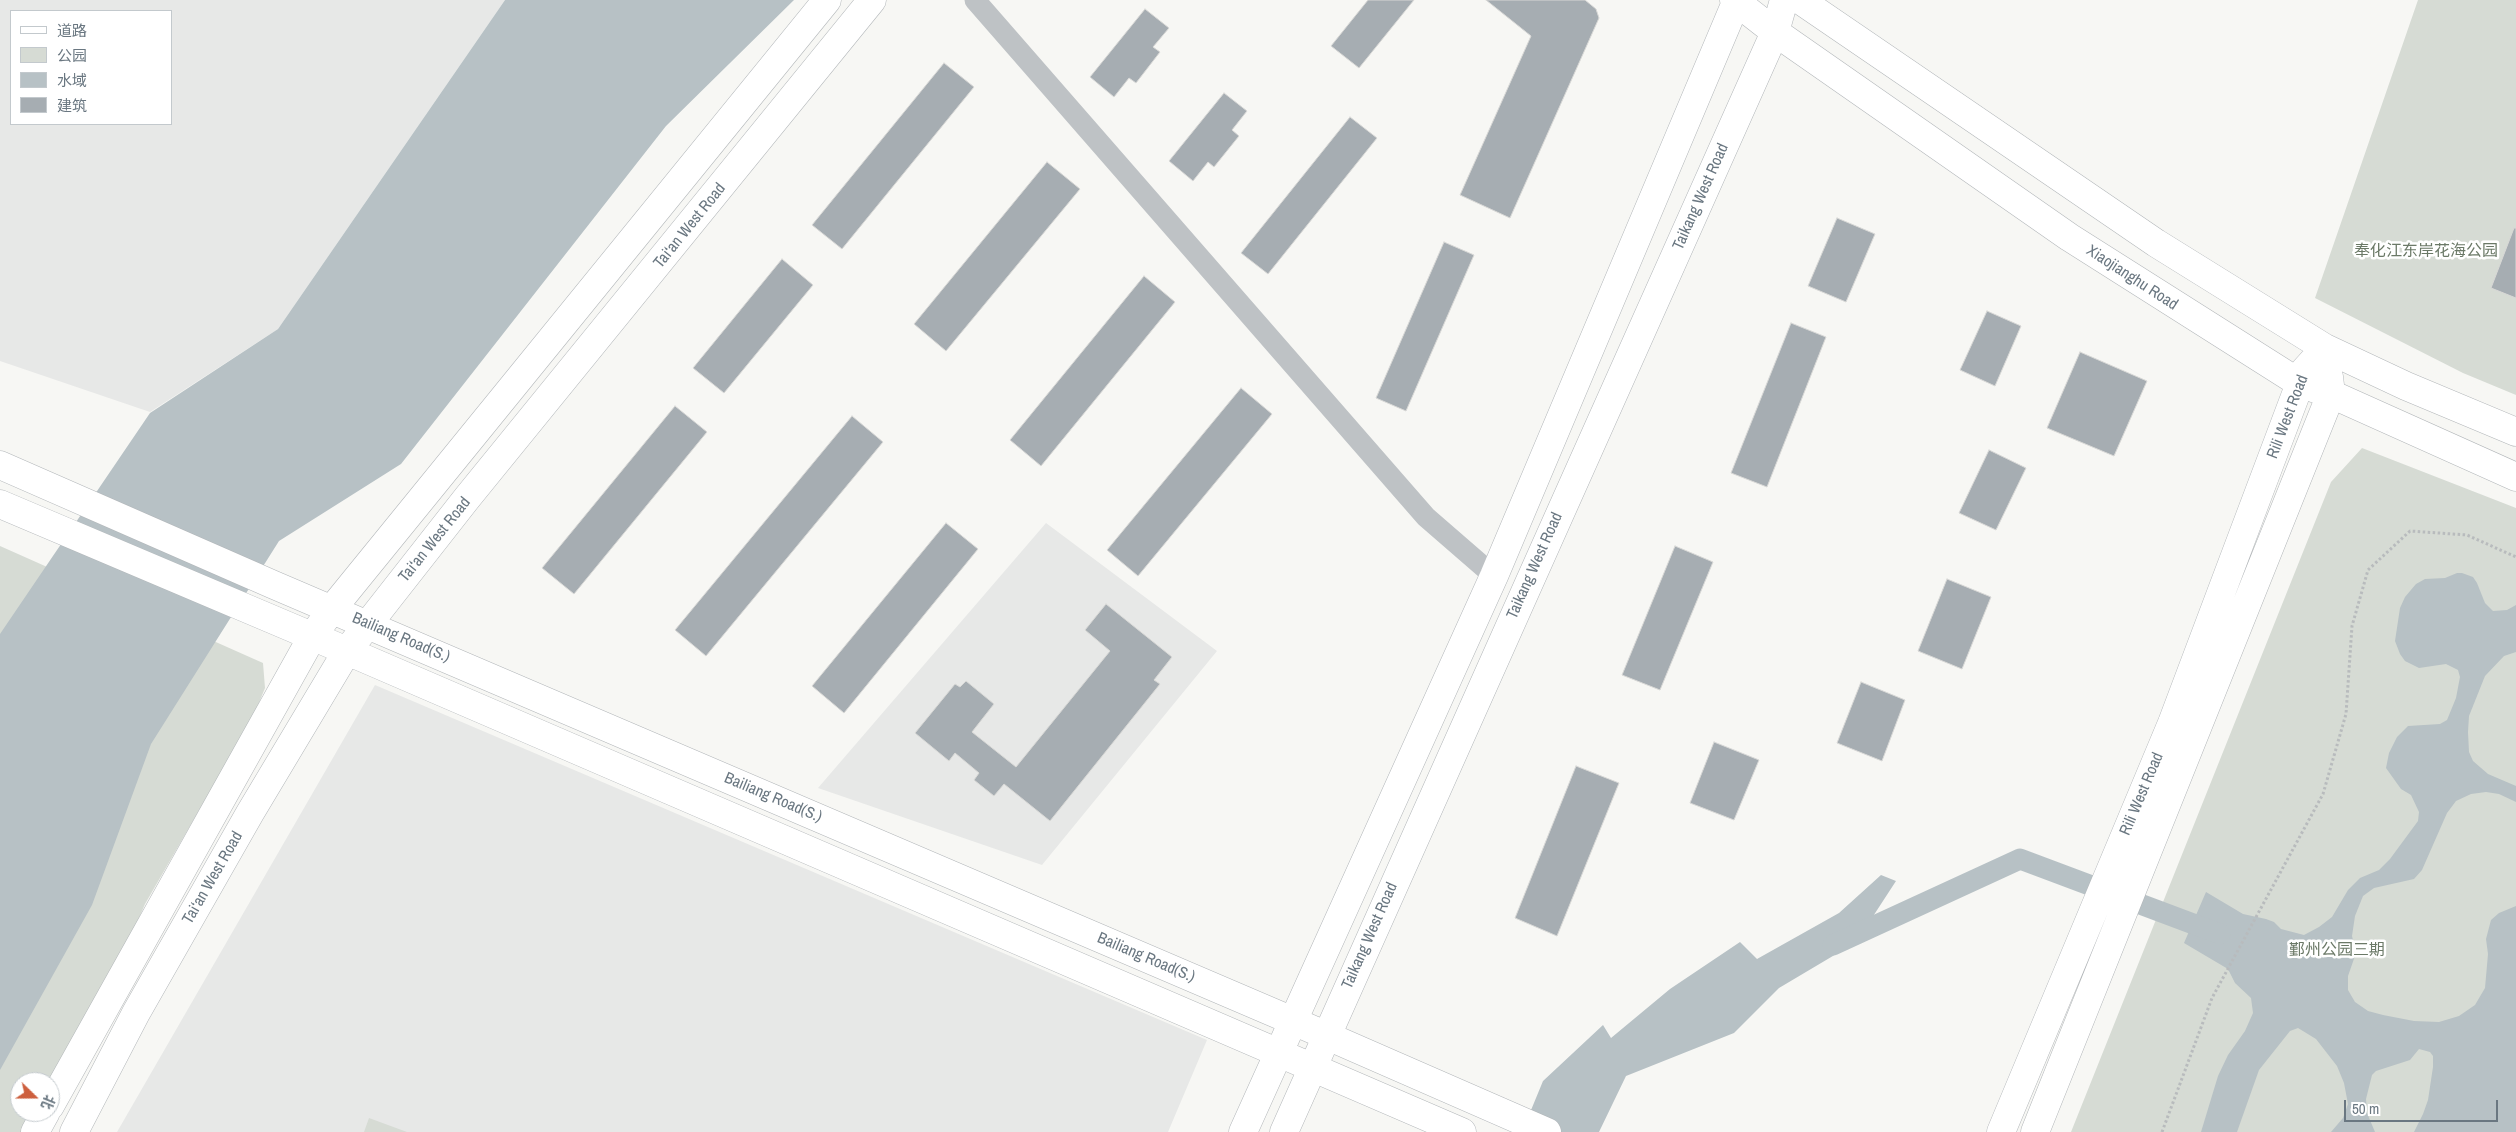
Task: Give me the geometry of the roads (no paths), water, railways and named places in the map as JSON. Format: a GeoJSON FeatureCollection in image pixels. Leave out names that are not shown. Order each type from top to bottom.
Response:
{"type":"FeatureCollection","features":[{"type":"Feature","properties":{"kind":"main road","name":"Tai‘an West Road"},"geometry":{"type":"LineString","coordinates":[[60,1088],[312,637],[332,609],[827,0]]}},
{"type":"Feature","properties":{"kind":"main road","name":"Tai‘an West Road"},"geometry":{"type":"LineString","coordinates":[[74,1132],[136,1014],[245,822],[347,651],[872,0]]}},
{"type":"Feature","properties":{"kind":"main road","name":"Taikang West Road"},"geometry":{"type":"LineString","coordinates":[[1284,1132],[1775,32],[1784,0]]}},
{"type":"Feature","properties":{"kind":"main road"},"geometry":{"type":"LineString","coordinates":[[1800,0],[2156,243],[2325,348],[2406,386],[2516,432]]}},
{"type":"Feature","properties":{"kind":"main road","name":"Taikang West Road"},"geometry":{"type":"LineString","coordinates":[[1243,1132],[1494,576],[1736,1]]}},
{"type":"Feature","properties":{"kind":"main road","name":"Xiaojianghu Road"},"geometry":{"type":"LineString","coordinates":[[1736,1],[1775,32],[2069,237],[2300,384],[2330,394],[2516,477]]}},
{"type":"Feature","properties":{"kind":"main road","name":"Rili West Road"},"geometry":{"type":"LineString","coordinates":[[2001,1132],[2172,723],[2305,370],[2325,348]]}},
{"type":"Feature","properties":{"kind":"main road","name":"Rili West Road"},"geometry":{"type":"LineString","coordinates":[[2035,1132],[2330,394],[2325,348]]}},
{"type":"Feature","properties":{"kind":"main road","name":"Bailiang Road(S.)"},"geometry":{"type":"LineString","coordinates":[[0,464],[274,585],[1293,1021],[1546,1132]]}},
{"type":"Feature","properties":{"kind":"main road","name":"Bailiang Road(S.)"},"geometry":{"type":"LineString","coordinates":[[0,504],[251,612],[347,651],[1462,1132]]}},
{"type":"Feature","properties":{"kind":"street"},"geometry":{"type":"LineString","coordinates":[[975,0],[1426,518],[1494,576]]}},
{"type":"Feature","properties":{"kind":"water"},"geometry":{"type":"Polygon","coordinates":[[[505,0],[794,0],[666,126],[401,464],[279,541],[151,744],[92,905],[0,1070],[0,634],[150,413],[278,329],[505,0]]]}},
{"type":"Feature","properties":{"kind":"water"},"geometry":{"type":"Polygon","coordinates":[[[2457,573],[2473,577],[2485,603],[2493,611],[2507,610],[2516,605],[2516,652],[2504,656],[2485,676],[2469,716],[2468,732],[2469,752],[2473,761],[2488,774],[2516,786],[2516,802],[2499,794],[2486,792],[2471,794],[2456,801],[2447,813],[2422,870],[2414,879],[2374,888],[2363,896],[2355,916],[2352,936],[2356,953],[2348,976],[2348,990],[2355,1002],[2368,1011],[2383,1015],[2414,1021],[2439,1022],[2459,1016],[2475,1005],[2485,988],[2488,954],[2486,939],[2491,920],[2499,913],[2516,906],[2516,1132],[2414,1132],[2428,1100],[2433,1067],[2433,1056],[2430,1052],[2419,1049],[2410,1060],[2376,1071],[2372,1075],[2366,1099],[2367,1113],[2375,1132],[2331,1132],[2343,1118],[2348,1104],[2344,1083],[2337,1066],[2316,1039],[2298,1028],[2290,1031],[2259,1070],[2237,1132],[2201,1132],[2218,1076],[2228,1055],[2245,1031],[2253,1013],[2251,998],[2235,983],[2228,969],[2184,943],[2206,892],[2243,914],[2266,919],[2274,922],[2281,929],[2304,935],[2332,917],[2348,890],[2360,878],[2379,870],[2390,859],[2418,821],[2419,812],[2411,795],[2401,789],[2386,768],[2389,753],[2397,737],[2408,726],[2440,724],[2447,720],[2456,698],[2460,677],[2458,670],[2446,664],[2419,668],[2405,661],[2395,641],[2400,608],[2405,597],[2416,584],[2425,579],[2445,578],[2457,573]]]}},
{"type":"Feature","properties":{"kind":"water"},"geometry":{"type":"Polygon","coordinates":[[[1881,875],[1896,881],[1868,924],[1843,950],[1779,988],[1734,1033],[1626,1076],[1599,1132],[1522,1132],[1543,1081],[1603,1025],[1611,1038],[1670,989],[1740,942],[1757,959],[1839,913],[1881,875]]]}},
{"type":"Feature","properties":{"kind":"waterway"},"geometry":{"type":"LineString","coordinates":[[1833,945],[2020,859],[2220,934]]}},
{"type":"Feature","properties":{"kind":"park label","name":"奉化江东岸花海公园"},"geometry":{"type":"Point","coordinates":[2426,252]}},
{"type":"Feature","properties":{"kind":"park label","name":"鄞州公园三期"},"geometry":{"type":"Point","coordinates":[2337,951]}}]}
